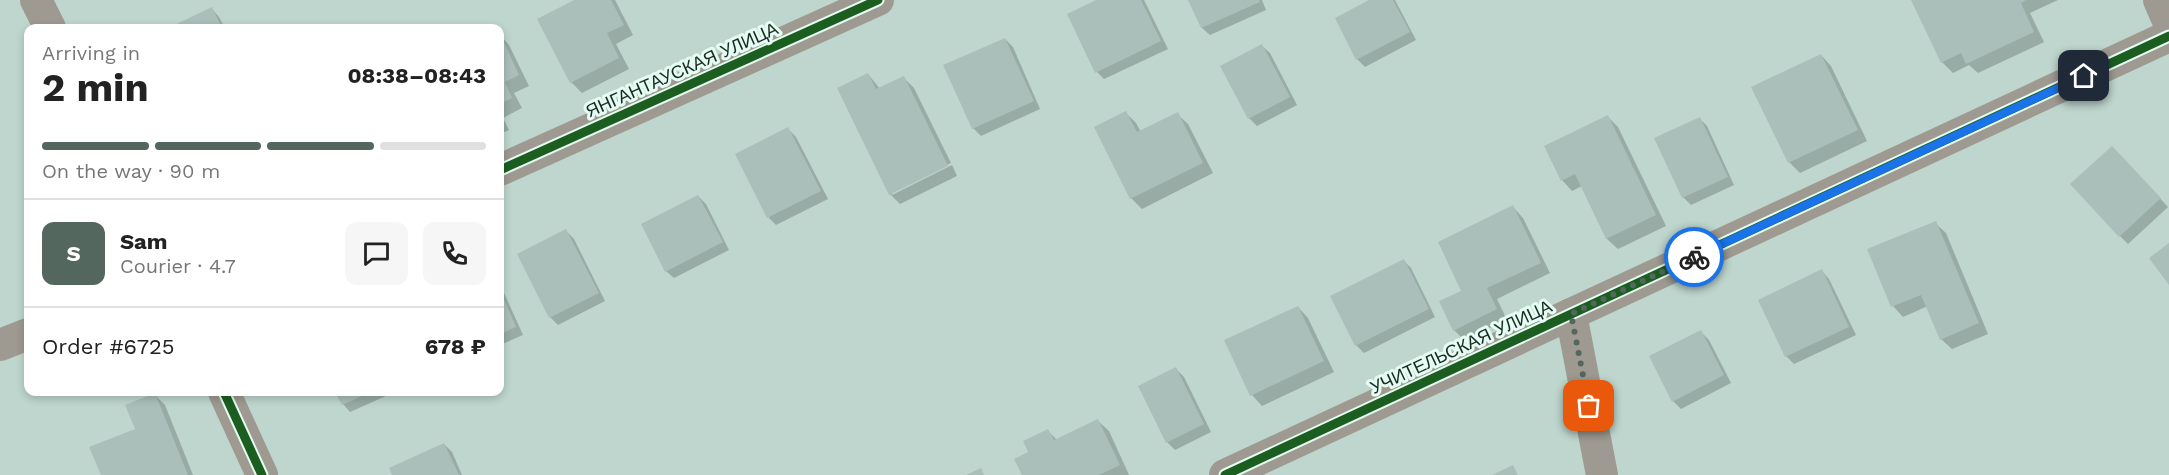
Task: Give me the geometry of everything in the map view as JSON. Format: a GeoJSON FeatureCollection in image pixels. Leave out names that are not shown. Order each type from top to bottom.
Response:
{"type":"FeatureCollection","features":[{"type":"Feature","properties":{"kind":"street"},"geometry":{"type":"LineString","coordinates":[[36,0],[48,24]]}},
{"type":"Feature","properties":{"kind":"street","name":"ЯНГАНТАУСКАЯ УЛИЦА"},"geometry":{"type":"LineString","coordinates":[[504,168],[878,0]]}},
{"type":"Feature","properties":{"kind":"street"},"geometry":{"type":"LineString","coordinates":[[2159,0],[2169,23]]}},
{"type":"Feature","properties":{"kind":"street","name":"УЧИТЕЛЬСКАЯ УЛИЦА"},"geometry":{"type":"LineString","coordinates":[[1225,475],[2169,36]]}},
{"type":"Feature","properties":{"kind":"street"},"geometry":{"type":"LineString","coordinates":[[1571,314],[1602,475]]}},
{"type":"Feature","properties":{"kind":"street"},"geometry":{"type":"LineString","coordinates":[[0,345],[24,336]]}},
{"type":"Feature","properties":{"kind":"street"},"geometry":{"type":"LineString","coordinates":[[226,396],[262,475]]}},
{"type":"Feature","properties":{"kind":"building"},"geometry":{"type":"Polygon","coordinates":[[[574,0],[611,0],[624,25],[607,33],[619,58],[570,83],[537,19],[574,0]]]}},
{"type":"Feature","properties":{"kind":"building"},"geometry":{"type":"Polygon","coordinates":[[[1096,0],[1141,0],[1161,41],[1095,73],[1067,14],[1096,0]]]}},
{"type":"Feature","properties":{"kind":"building"},"geometry":{"type":"Polygon","coordinates":[[[1188,0],[1259,0],[1260,2],[1201,28],[1188,0]]]}},
{"type":"Feature","properties":{"kind":"building"},"geometry":{"type":"Polygon","coordinates":[[[1369,0],[1393,0],[1410,32],[1356,60],[1335,18],[1369,0]]]}},
{"type":"Feature","properties":{"kind":"building"},"geometry":{"type":"Polygon","coordinates":[[[1911,0],[2026,0],[2021,3],[2034,32],[1966,64],[1961,53],[1941,63],[1911,0]]]}},
{"type":"Feature","properties":{"kind":"building"},"geometry":{"type":"Polygon","coordinates":[[[212,7],[220,24],[176,24],[212,7]]]}},
{"type":"Feature","properties":{"kind":"building"},"geometry":{"type":"Polygon","coordinates":[[[1005,38],[1034,101],[972,129],[943,65],[1005,38]]]}},
{"type":"Feature","properties":{"kind":"building"},"geometry":{"type":"Polygon","coordinates":[[[504,43],[519,75],[505,82],[512,98],[504,102],[504,43]]]}},
{"type":"Feature","properties":{"kind":"building"},"geometry":{"type":"Polygon","coordinates":[[[1262,44],[1290,97],[1248,119],[1220,66],[1262,44]]]}},
{"type":"Feature","properties":{"kind":"building"},"geometry":{"type":"Polygon","coordinates":[[[1821,54],[1858,130],[1788,163],[1751,87],[1821,54]]]}},
{"type":"Feature","properties":{"kind":"building"},"geometry":{"type":"Polygon","coordinates":[[[868,73],[876,89],[904,76],[948,166],[889,195],[837,88],[868,73]]]}},
{"type":"Feature","properties":{"kind":"building"},"geometry":{"type":"Polygon","coordinates":[[[1126,111],[1137,132],[1178,112],[1203,163],[1130,199],[1094,127],[1126,111]]]}},
{"type":"Feature","properties":{"kind":"building"},"geometry":{"type":"Polygon","coordinates":[[[1608,115],[1656,215],[1606,239],[1575,174],[1561,181],[1544,146],[1608,115]]]}},
{"type":"Feature","properties":{"kind":"building"},"geometry":{"type":"Polygon","coordinates":[[[1700,117],[1728,177],[1682,198],[1654,138],[1700,117]]]}},
{"type":"Feature","properties":{"kind":"building"},"geometry":{"type":"Polygon","coordinates":[[[788,127],[821,191],[767,218],[735,154],[788,127]]]}},
{"type":"Feature","properties":{"kind":"building"},"geometry":{"type":"Polygon","coordinates":[[[2112,146],[2161,198],[2119,237],[2070,184],[2112,146]]]}},
{"type":"Feature","properties":{"kind":"building"},"geometry":{"type":"Polygon","coordinates":[[[698,195],[723,242],[665,272],[641,224],[698,195]]]}},
{"type":"Feature","properties":{"kind":"building"},"geometry":{"type":"Polygon","coordinates":[[[1513,205],[1541,263],[1487,288],[1497,309],[1453,331],[1439,301],[1461,291],[1438,242],[1513,205]]]}},
{"type":"Feature","properties":{"kind":"building"},"geometry":{"type":"Polygon","coordinates":[[[1936,221],[1979,323],[1940,340],[1921,295],[1891,307],[1867,249],[1936,221]]]}},
{"type":"Feature","properties":{"kind":"building"},"geometry":{"type":"Polygon","coordinates":[[[566,229],[599,293],[549,318],[517,254],[566,229]]]}},
{"type":"Feature","properties":{"kind":"building"},"geometry":{"type":"Polygon","coordinates":[[[2169,243],[2169,285],[2149,258],[2169,243]]]}},
{"type":"Feature","properties":{"kind":"building"},"geometry":{"type":"Polygon","coordinates":[[[1404,259],[1429,309],[1355,346],[1330,296],[1404,259]]]}},
{"type":"Feature","properties":{"kind":"building"},"geometry":{"type":"Polygon","coordinates":[[[1822,269],[1849,327],[1785,357],[1758,300],[1822,269]]]}},
{"type":"Feature","properties":{"kind":"building"},"geometry":{"type":"Polygon","coordinates":[[[504,299],[516,327],[504,332],[504,299]]]}},
{"type":"Feature","properties":{"kind":"building"},"geometry":{"type":"Polygon","coordinates":[[[1298,306],[1324,361],[1250,396],[1224,340],[1298,306]]]}},
{"type":"Feature","properties":{"kind":"building"},"geometry":{"type":"Polygon","coordinates":[[[1701,330],[1724,375],[1672,402],[1649,356],[1701,330]]]}},
{"type":"Feature","properties":{"kind":"building"},"geometry":{"type":"Polygon","coordinates":[[[1176,367],[1204,424],[1166,443],[1138,386],[1176,367]]]}},
{"type":"Feature","properties":{"kind":"building"},"geometry":{"type":"Polygon","coordinates":[[[148,396],[156,396],[188,475],[101,475],[89,447],[135,429],[125,405],[148,396]]]}},
{"type":"Feature","properties":{"kind":"building"},"geometry":{"type":"Polygon","coordinates":[[[337,396],[362,396],[342,405],[337,396]]]}},
{"type":"Feature","properties":{"kind":"building"},"geometry":{"type":"Polygon","coordinates":[[[1098,419],[1120,465],[1099,475],[1022,475],[1014,459],[1028,452],[1023,441],[1048,429],[1054,440],[1098,419]]]}},
{"type":"Feature","properties":{"kind":"building"},"geometry":{"type":"Polygon","coordinates":[[[444,443],[459,475],[392,475],[389,468],[444,443]]]}},
{"type":"Feature","properties":{"kind":"building"},"geometry":{"type":"Polygon","coordinates":[[[1513,465],[1518,475],[1492,475],[1513,465]]]}},
{"type":"Feature","properties":{"kind":"building"},"geometry":{"type":"Polygon","coordinates":[[[981,468],[984,475],[966,475],[981,468]]]}},
{"type":"Feature","properties":{"kind":"cycle path"},"geometry":{"type":"LineString","coordinates":[[504,168],[878,0]]}},
{"type":"Feature","properties":{"kind":"cycle path"},"geometry":{"type":"LineString","coordinates":[[1225,475],[2169,36]]}},
{"type":"Feature","properties":{"kind":"cycle path"},"geometry":{"type":"LineString","coordinates":[[226,396],[262,475]]}},
{"type":"Feature","properties":{"kind":"way so far"},"geometry":{"type":"LineString","coordinates":[[1589,406],[1571,314],[1694,257]]}},
{"type":"Feature","properties":{"kind":"route"},"geometry":{"type":"LineString","coordinates":[[1694,257],[2084,76]]}}]}
